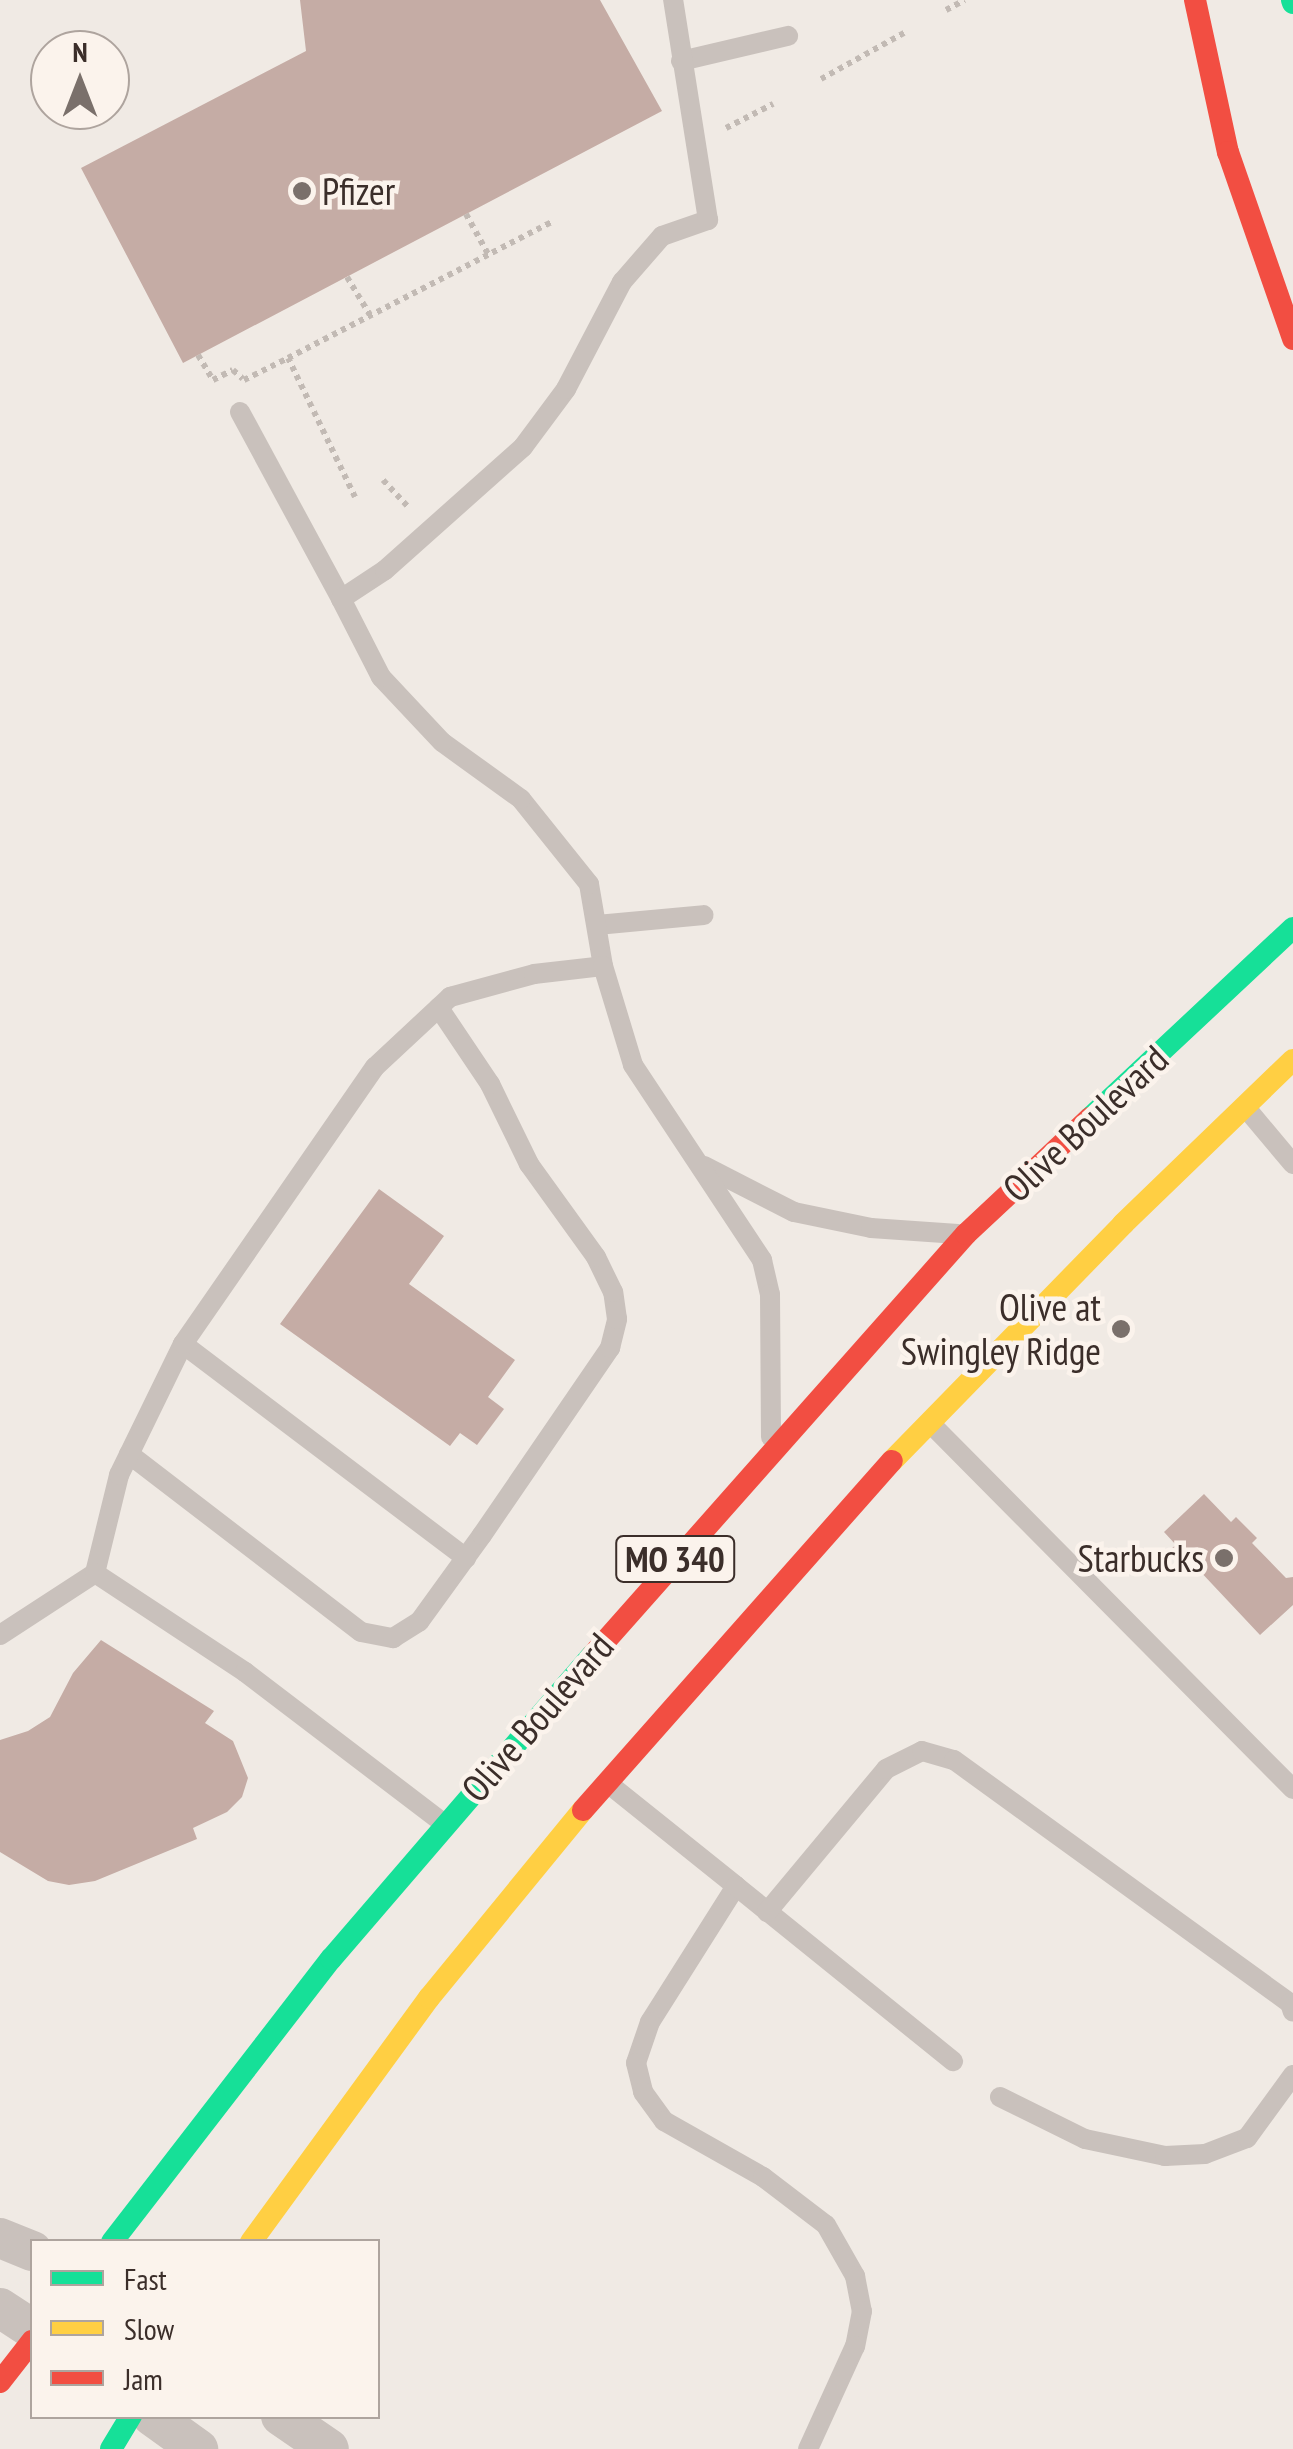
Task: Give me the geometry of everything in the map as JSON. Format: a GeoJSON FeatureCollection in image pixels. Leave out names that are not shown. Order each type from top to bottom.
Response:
{"type":"FeatureCollection","features":[{"type":"Feature","properties":{"kind":"main road"},"geometry":{"type":"LineString","coordinates":[[1195,0],[1228,152],[1293,338]]}},
{"type":"Feature","properties":{"kind":"main road","name":"Olive Boulevard"},"geometry":{"type":"LineString","coordinates":[[114,2239],[331,1959],[601,1642],[966,1234],[1293,928]]}},
{"type":"Feature","properties":{"kind":"main road","name":"MO 340"},"geometry":{"type":"LineString","coordinates":[[253,2239],[429,1998],[606,1782],[930,1423],[1123,1224],[1293,1060]]}},
{"type":"Feature","properties":{"kind":"main road"},"geometry":{"type":"LineString","coordinates":[[0,2382],[30,2344]]}},
{"type":"Feature","properties":{"kind":"main road"},"geometry":{"type":"LineString","coordinates":[[111,2449],[129,2419]]}},
{"type":"Feature","properties":{"kind":"street"},"geometry":{"type":"LineString","coordinates":[[0,2238],[30,2250]]}},
{"type":"Feature","properties":{"kind":"street"},"geometry":{"type":"LineString","coordinates":[[0,2308],[30,2328]]}},
{"type":"Feature","properties":{"kind":"street"},"geometry":{"type":"LineString","coordinates":[[156,2419],[198,2449]]}},
{"type":"Feature","properties":{"kind":"street"},"geometry":{"type":"LineString","coordinates":[[285,2419],[328,2449]]}},
{"type":"Feature","properties":{"kind":"lane"},"geometry":{"type":"LineString","coordinates":[[341,599],[384,570],[523,447],[566,389],[622,282],[662,236],[708,220],[673,0]]}},
{"type":"Feature","properties":{"kind":"lane"},"geometry":{"type":"LineString","coordinates":[[681,61],[788,36]]}},
{"type":"Feature","properties":{"kind":"lane"},"geometry":{"type":"LineString","coordinates":[[240,412],[381,677],[442,742],[521,799],[589,884],[603,966],[633,1065],[762,1260],[770,1294],[771,1454]]}},
{"type":"Feature","properties":{"kind":"lane"},"geometry":{"type":"LineString","coordinates":[[597,925],[704,916]]}},
{"type":"Feature","properties":{"kind":"lane"},"geometry":{"type":"LineString","coordinates":[[0,1635],[95,1572],[119,1475],[183,1344],[376,1067],[450,997],[534,974],[603,966]]}},
{"type":"Feature","properties":{"kind":"lane"},"geometry":{"type":"LineString","coordinates":[[129,1454],[361,1632],[393,1638],[419,1622],[466,1558],[610,1348],[617,1319],[613,1292],[596,1258],[529,1164],[490,1084],[439,1008]]}},
{"type":"Feature","properties":{"kind":"lane"},"geometry":{"type":"LineString","coordinates":[[1244,1107],[1293,1164]]}},
{"type":"Feature","properties":{"kind":"lane"},"geometry":{"type":"LineString","coordinates":[[703,1166],[794,1212],[871,1228],[966,1234]]}},
{"type":"Feature","properties":{"kind":"lane"},"geometry":{"type":"LineString","coordinates":[[183,1344],[466,1558]]}},
{"type":"Feature","properties":{"kind":"lane"},"geometry":{"type":"LineString","coordinates":[[930,1423],[1293,1789]]}},
{"type":"Feature","properties":{"kind":"lane"},"geometry":{"type":"LineString","coordinates":[[95,1572],[245,1672],[445,1825]]}},
{"type":"Feature","properties":{"kind":"lane"},"geometry":{"type":"LineString","coordinates":[[767,1912],[886,1769],[922,1751],[954,1760],[1290,2003],[1293,2012]]}},
{"type":"Feature","properties":{"kind":"lane"},"geometry":{"type":"LineString","coordinates":[[606,1782],[952,2061]]}},
{"type":"Feature","properties":{"kind":"lane"},"geometry":{"type":"LineString","coordinates":[[736,1886],[650,2022],[636,2063],[642,2092],[664,2122],[764,2177],[826,2225],[854,2276],[862,2311],[854,2346],[808,2449]]}},
{"type":"Feature","properties":{"kind":"lane"},"geometry":{"type":"LineString","coordinates":[[1000,2097],[1085,2139],[1165,2156],[1205,2154],[1247,2138],[1293,2074]]}},
{"type":"Feature","properties":{"kind":"path"},"geometry":{"type":"LineString","coordinates":[[946,10],[965,0]]}},
{"type":"Feature","properties":{"kind":"path"},"geometry":{"type":"LineString","coordinates":[[821,79],[904,33]]}},
{"type":"Feature","properties":{"kind":"path"},"geometry":{"type":"LineString","coordinates":[[720,130],[772,104]]}},
{"type":"Feature","properties":{"kind":"path"},"geometry":{"type":"LineString","coordinates":[[466,214],[488,254]]}},
{"type":"Feature","properties":{"kind":"path"},"geometry":{"type":"LineString","coordinates":[[244,380],[553,221]]}},
{"type":"Feature","properties":{"kind":"path"},"geometry":{"type":"LineString","coordinates":[[347,276],[370,315]]}},
{"type":"Feature","properties":{"kind":"path"},"geometry":{"type":"LineString","coordinates":[[198,355],[213,380],[233,370],[244,380]]}},
{"type":"Feature","properties":{"kind":"path"},"geometry":{"type":"LineString","coordinates":[[288,358],[355,496]]}},
{"type":"Feature","properties":{"kind":"path"},"geometry":{"type":"LineString","coordinates":[[240,412],[244,380]]}},
{"type":"Feature","properties":{"kind":"building","name":"Pfizer"},"geometry":{"type":"Polygon","coordinates":[[[300,0],[600,0],[662,111],[183,363],[81,168],[306,51],[300,0]]]}},
{"type":"Feature","properties":{"kind":"building"},"geometry":{"type":"Polygon","coordinates":[[[379,1189],[444,1236],[409,1284],[515,1360],[488,1397],[504,1409],[477,1445],[460,1433],[450,1446],[280,1324],[379,1189]]]}},
{"type":"Feature","properties":{"kind":"building","name":"Starbucks"},"geometry":{"type":"Polygon","coordinates":[[[1204,1494],[1231,1522],[1236,1517],[1257,1538],[1252,1543],[1286,1578],[1293,1577],[1293,1605],[1260,1635],[1197,1568],[1193,1570],[1172,1548],[1176,1545],[1164,1532],[1204,1494]]]}},
{"type":"Feature","properties":{"kind":"building"},"geometry":{"type":"Polygon","coordinates":[[[101,1640],[214,1711],[205,1723],[233,1741],[248,1778],[242,1797],[227,1812],[193,1828],[197,1839],[95,1881],[69,1885],[48,1881],[0,1852],[0,1740],[28,1731],[50,1717],[73,1673],[101,1640]]]}},
{"type":"Feature","properties":{"kind":"traffic: fast"},"geometry":{"type":"LineString","coordinates":[[1090,1118],[1293,928]]}},
{"type":"Feature","properties":{"kind":"traffic: fast"},"geometry":{"type":"LineString","coordinates":[[114,2239],[331,1959],[592,1656]]}},
{"type":"Feature","properties":{"kind":"traffic: fast"},"geometry":{"type":"LineString","coordinates":[[111,2449],[129,2419]]}},
{"type":"Feature","properties":{"kind":"traffic: slow"},"geometry":{"type":"LineString","coordinates":[[892,1461],[1123,1224],[1293,1060]]}},
{"type":"Feature","properties":{"kind":"traffic: slow"},"geometry":{"type":"LineString","coordinates":[[253,2239],[429,1998],[583,1810]]}},
{"type":"Feature","properties":{"kind":"traffic: jam"},"geometry":{"type":"LineString","coordinates":[[1195,0],[1228,152],[1293,339]]}},
{"type":"Feature","properties":{"kind":"traffic: jam"},"geometry":{"type":"LineString","coordinates":[[592,1656],[966,1234],[1090,1118]]}},
{"type":"Feature","properties":{"kind":"traffic: jam"},"geometry":{"type":"LineString","coordinates":[[583,1810],[892,1461]]}},
{"type":"Feature","properties":{"kind":"traffic: jam"},"geometry":{"type":"LineString","coordinates":[[0,2382],[30,2344]]}},
{"type":"Feature","properties":{"kind":"place","name":"Pfizer"},"geometry":{"type":"Point","coordinates":[302,191]}},
{"type":"Feature","properties":{"kind":"place","name":"Olive at Swingley Ridge"},"geometry":{"type":"Point","coordinates":[1121,1329]}},
{"type":"Feature","properties":{"kind":"place","name":"Starbucks"},"geometry":{"type":"Point","coordinates":[1224,1558]}}]}
